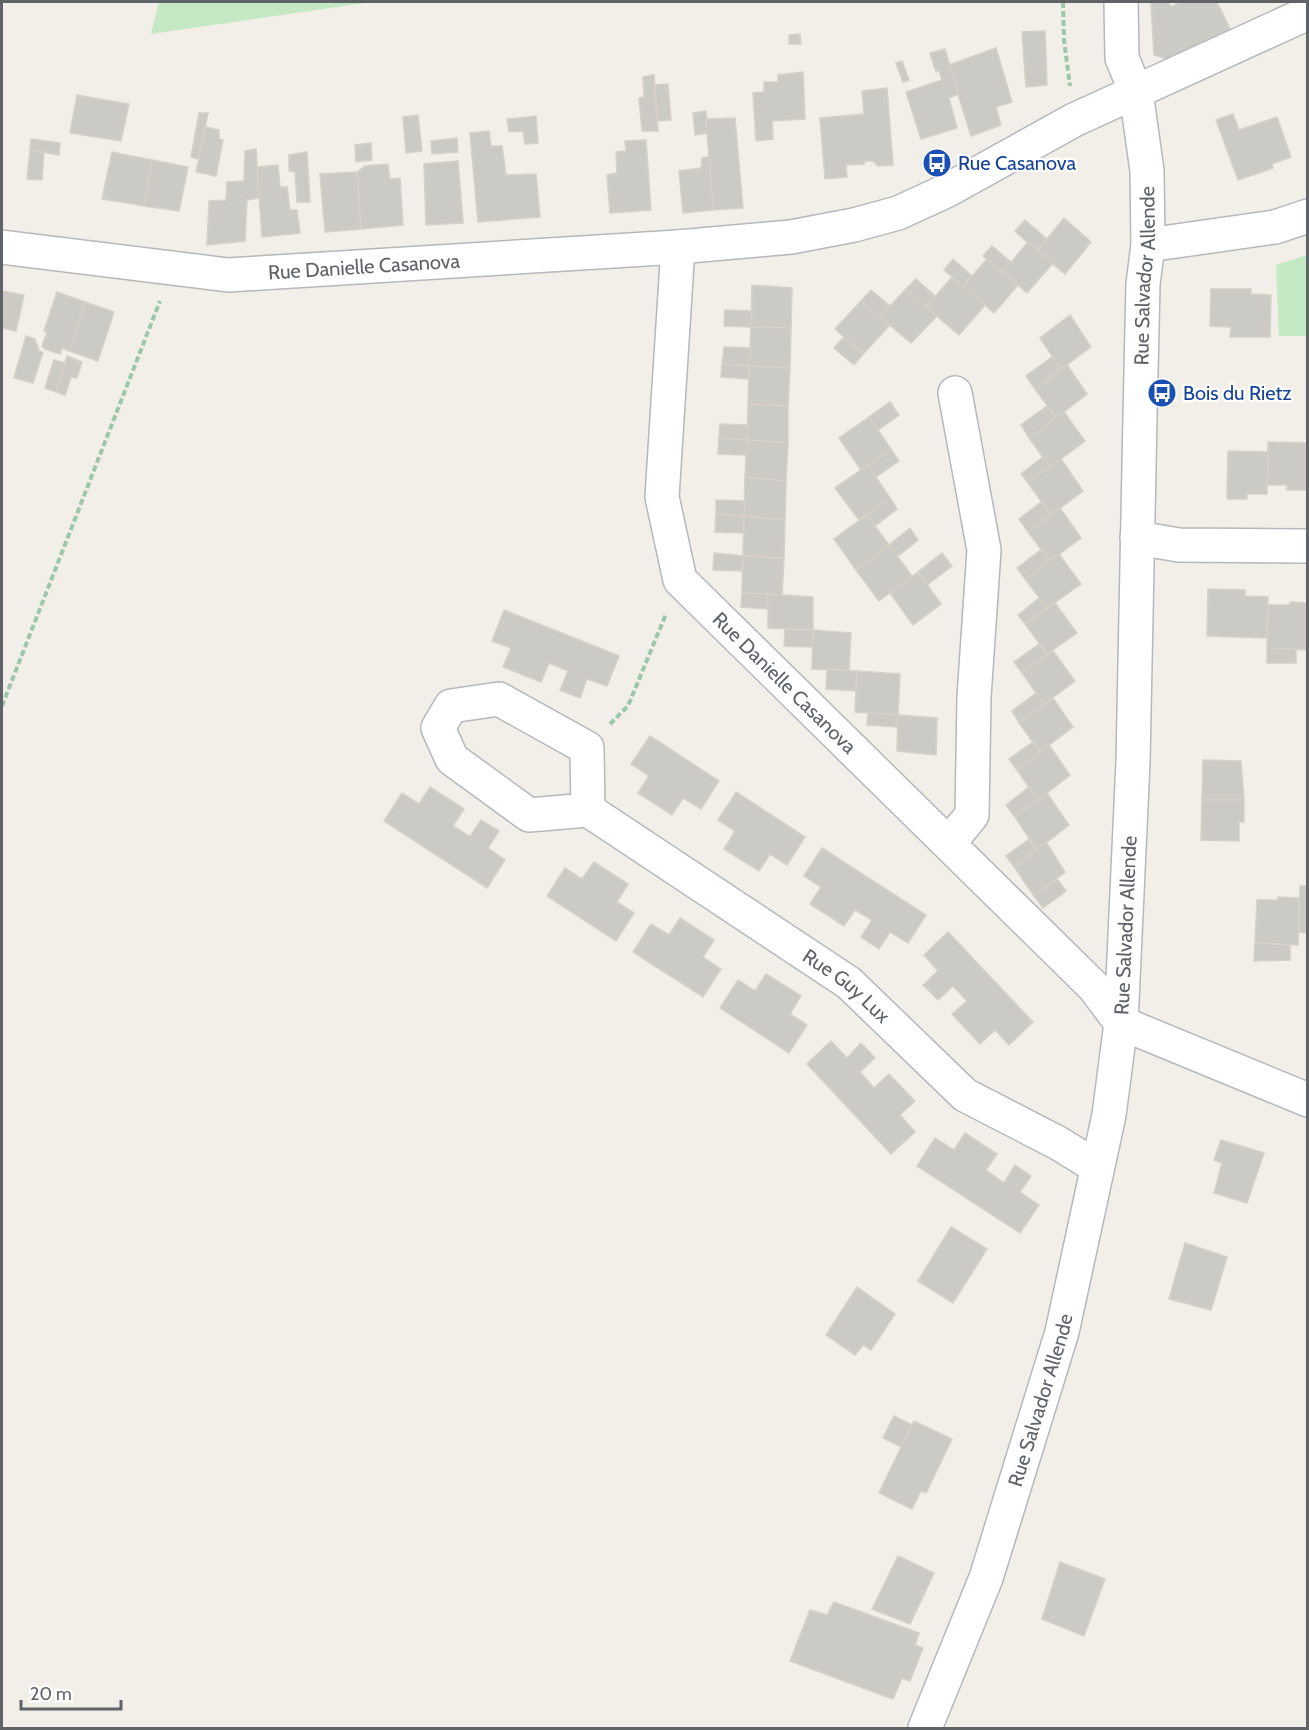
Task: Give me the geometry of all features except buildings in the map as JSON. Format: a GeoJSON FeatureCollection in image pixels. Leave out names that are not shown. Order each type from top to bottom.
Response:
{"type":"FeatureCollection","features":[{"type":"Feature","properties":{"kind":"street","name":"Rue Salvador Allende"},"geometry":{"type":"LineString","coordinates":[[925,1728],[986,1578],[1062,1332],[1109,1115],[1122,1023],[1133,762],[1143,284],[1148,245],[1147,171],[1136,92],[1122,58],[1121,2]]}},
{"type":"Feature","properties":{"kind":"street","name":"Rue Danielle Casanova"},"geometry":{"type":"LineString","coordinates":[[2,247],[53,251],[228,275],[678,248],[791,237],[854,225],[898,213],[946,191],[1074,120],[1308,13]]}},
{"type":"Feature","properties":{"kind":"street"},"geometry":{"type":"LineString","coordinates":[[1148,245],[1275,227],[1308,216]]}},
{"type":"Feature","properties":{"kind":"street"},"geometry":{"type":"LineString","coordinates":[[678,248],[662,497],[680,580]]}},
{"type":"Feature","properties":{"kind":"street"},"geometry":{"type":"LineString","coordinates":[[949,843],[972,815],[974,697],[984,550],[955,393]]}},
{"type":"Feature","properties":{"kind":"street"},"geometry":{"type":"LineString","coordinates":[[1137,538],[1179,545],[1308,546]]}},
{"type":"Feature","properties":{"kind":"street","name":"Rue Danielle Casanova"},"geometry":{"type":"LineString","coordinates":[[680,580],[1094,987],[1122,1023]]}},
{"type":"Feature","properties":{"kind":"street"},"geometry":{"type":"LineString","coordinates":[[499,699],[587,748],[588,810],[528,815],[452,759],[438,728],[451,706],[499,699]]}},
{"type":"Feature","properties":{"kind":"street","name":"Rue Guy Lux"},"geometry":{"type":"LineString","coordinates":[[588,810],[849,983],[965,1095],[1058,1143],[1097,1167]]}},
{"type":"Feature","properties":{"kind":"street"},"geometry":{"type":"LineString","coordinates":[[1122,1023],[1308,1100]]}},
{"type":"Feature","properties":{"kind":"path"},"geometry":{"type":"LineString","coordinates":[[1064,2],[1064,40],[1074,120]]}},
{"type":"Feature","properties":{"kind":"path"},"geometry":{"type":"LineString","coordinates":[[2,706],[151,326],[160,300],[162,267]]}},
{"type":"Feature","properties":{"kind":"path"},"geometry":{"type":"LineString","coordinates":[[587,748],[628,706],[680,580]]}},
{"type":"Feature","properties":{"kind":"green space"},"geometry":{"type":"Polygon","coordinates":[[[159,2],[372,2],[151,34],[159,2]]]}},
{"type":"Feature","properties":{"kind":"green space"},"geometry":{"type":"Polygon","coordinates":[[[1307,255],[1307,336],[1279,336],[1276,265],[1307,255]]]}},
{"type":"Feature","properties":{"kind":"place","name":"Rue Casanova"},"geometry":{"type":"Point","coordinates":[937,163]}},
{"type":"Feature","properties":{"kind":"place","name":"Bois du Rietz"},"geometry":{"type":"Point","coordinates":[1162,393]}}]}
